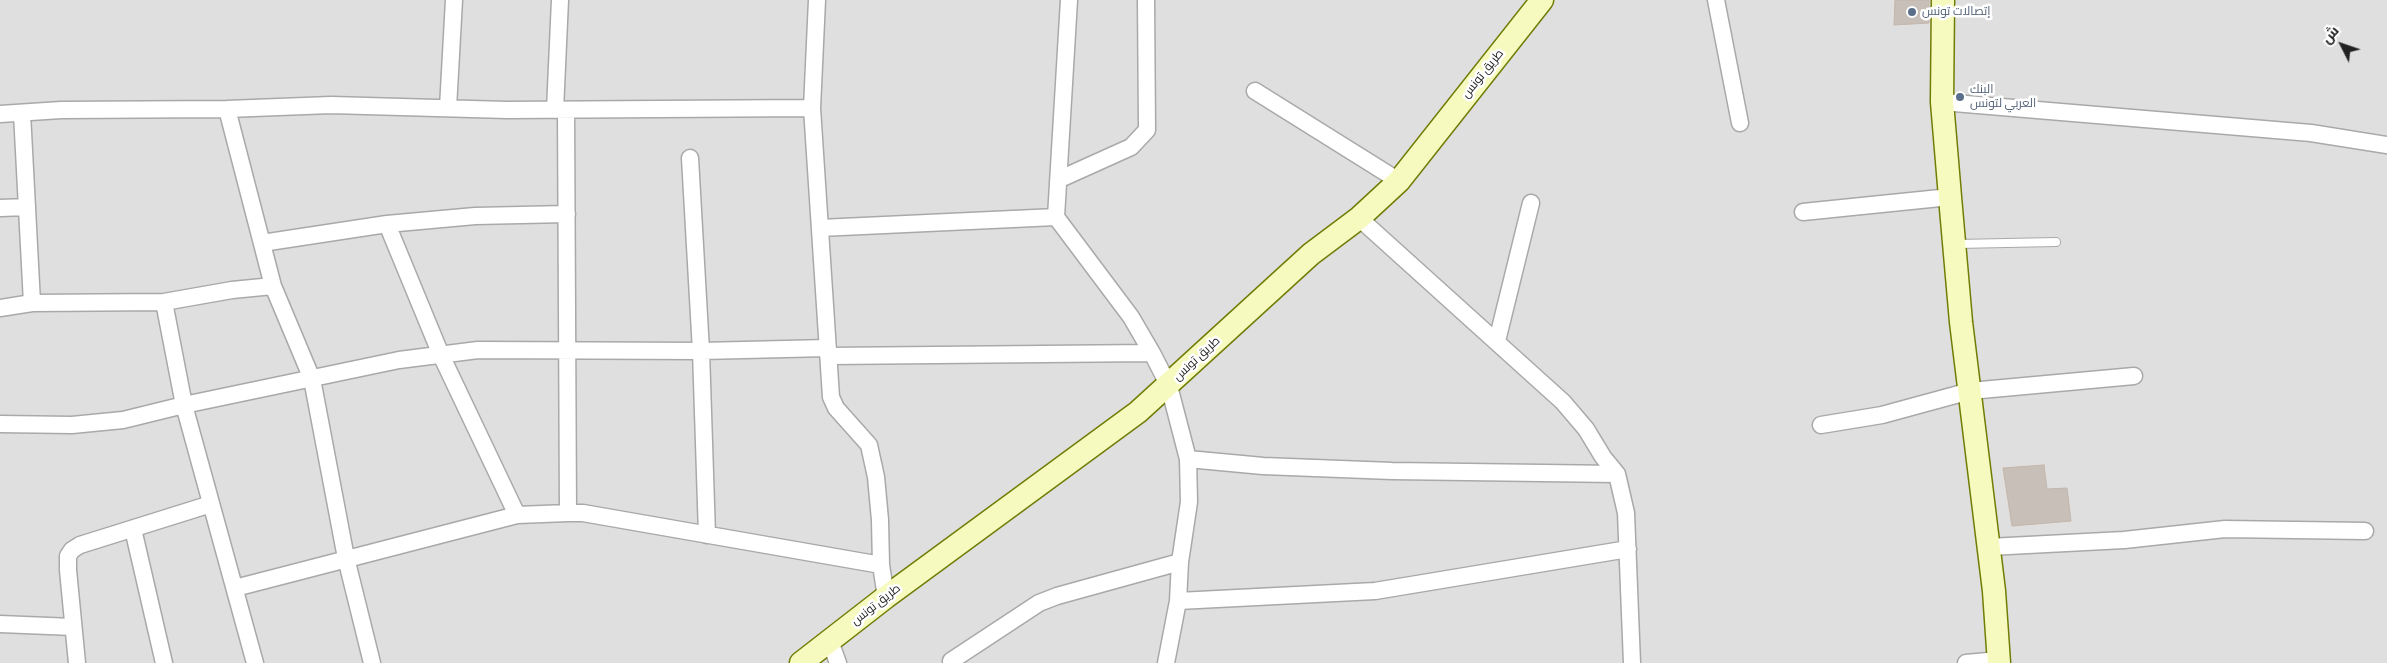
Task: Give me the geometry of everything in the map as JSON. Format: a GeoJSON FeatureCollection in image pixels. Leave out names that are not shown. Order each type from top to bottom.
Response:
{"type":"FeatureCollection","features":[{"type":"Feature","properties":{"kind":"main road","name":"طريق تونس"},"geometry":{"type":"LineString","coordinates":[[801,663],[886,597],[1094,444],[1169,386],[1311,254],[1359,218],[1399,181],[1542,0]]}},
{"type":"Feature","properties":{"kind":"main road"},"geometry":{"type":"LineString","coordinates":[[1943,0],[1942,102],[1950,197],[1970,391],[1989,547],[1999,661]]}},
{"type":"Feature","properties":{"kind":"street"},"geometry":{"type":"LineString","coordinates":[[448,108],[454,0]]}},
{"type":"Feature","properties":{"kind":"street"},"geometry":{"type":"LineString","coordinates":[[560,0],[560,110],[567,214],[568,513]]}},
{"type":"Feature","properties":{"kind":"street"},"geometry":{"type":"LineString","coordinates":[[817,0],[812,108],[831,397],[836,408],[869,445],[876,477],[880,520],[881,565],[886,597]]}},
{"type":"Feature","properties":{"kind":"street"},"geometry":{"type":"LineString","coordinates":[[1069,0],[1060,179],[1056,217],[1131,317],[1152,353],[1169,386],[1188,459],[1190,502],[1180,562],[1178,601],[1166,663]]}},
{"type":"Feature","properties":{"kind":"street"},"geometry":{"type":"LineString","coordinates":[[1060,179],[1131,147],[1147,130],[1146,0]]}},
{"type":"Feature","properties":{"kind":"street"},"geometry":{"type":"LineString","coordinates":[[1716,0],[1740,123]]}},
{"type":"Feature","properties":{"kind":"street"},"geometry":{"type":"LineString","coordinates":[[1255,91],[1399,181]]}},
{"type":"Feature","properties":{"kind":"street"},"geometry":{"type":"LineString","coordinates":[[1942,102],[2312,133],[2387,145]]}},
{"type":"Feature","properties":{"kind":"street"},"geometry":{"type":"LineString","coordinates":[[0,114],[62,110],[227,109],[331,105],[560,110],[812,108]]}},
{"type":"Feature","properties":{"kind":"street"},"geometry":{"type":"LineString","coordinates":[[227,109],[273,286],[312,379],[346,558],[372,663]]}},
{"type":"Feature","properties":{"kind":"street"},"geometry":{"type":"LineString","coordinates":[[22,113],[32,303]]}},
{"type":"Feature","properties":{"kind":"street"},"geometry":{"type":"LineString","coordinates":[[690,158],[701,351],[707,535]]}},
{"type":"Feature","properties":{"kind":"street"},"geometry":{"type":"LineString","coordinates":[[1803,212],[1950,197]]}},
{"type":"Feature","properties":{"kind":"street"},"geometry":{"type":"LineString","coordinates":[[1497,342],[1531,203]]}},
{"type":"Feature","properties":{"kind":"street"},"geometry":{"type":"LineString","coordinates":[[0,208],[27,207]]}},
{"type":"Feature","properties":{"kind":"street"},"geometry":{"type":"LineString","coordinates":[[262,244],[387,224],[475,216],[567,214]]}},
{"type":"Feature","properties":{"kind":"street"},"geometry":{"type":"LineString","coordinates":[[820,228],[1056,217]]}},
{"type":"Feature","properties":{"kind":"street"},"geometry":{"type":"LineString","coordinates":[[1359,218],[1563,402],[1586,429],[1603,457],[1617,474],[1626,513],[1632,663]]}},
{"type":"Feature","properties":{"kind":"street"},"geometry":{"type":"LineString","coordinates":[[387,224],[441,355],[517,515]]}},
{"type":"Feature","properties":{"kind":"street"},"geometry":{"type":"LineString","coordinates":[[0,308],[32,303],[164,302],[232,290],[273,286]]}},
{"type":"Feature","properties":{"kind":"street"},"geometry":{"type":"LineString","coordinates":[[164,302],[184,405],[255,663]]}},
{"type":"Feature","properties":{"kind":"street"},"geometry":{"type":"LineString","coordinates":[[0,424],[72,425],[123,420],[184,405],[399,360],[478,350],[1152,353]]}},
{"type":"Feature","properties":{"kind":"street"},"geometry":{"type":"LineString","coordinates":[[1821,426],[1882,415],[1970,391],[2134,376]]}},
{"type":"Feature","properties":{"kind":"street"},"geometry":{"type":"LineString","coordinates":[[1188,459],[1263,466],[1392,471],[1617,474]]}},
{"type":"Feature","properties":{"kind":"street"},"geometry":{"type":"LineString","coordinates":[[77,663],[68,570],[70,553],[80,545],[211,504]]}},
{"type":"Feature","properties":{"kind":"street"},"geometry":{"type":"LineString","coordinates":[[235,588],[517,515],[568,513],[582,513],[881,565]]}},
{"type":"Feature","properties":{"kind":"street"},"geometry":{"type":"LineString","coordinates":[[1989,547],[2124,540],[2226,528],[2365,530]]}},
{"type":"Feature","properties":{"kind":"street"},"geometry":{"type":"LineString","coordinates":[[133,529],[164,663]]}},
{"type":"Feature","properties":{"kind":"street"},"geometry":{"type":"LineString","coordinates":[[1178,601],[1375,591],[1628,549]]}},
{"type":"Feature","properties":{"kind":"street"},"geometry":{"type":"LineString","coordinates":[[951,660],[1039,603],[1180,562]]}},
{"type":"Feature","properties":{"kind":"street"},"geometry":{"type":"LineString","coordinates":[[0,624],[73,626]]}},
{"type":"Feature","properties":{"kind":"street"},"geometry":{"type":"LineString","coordinates":[[830,641],[838,663]]}},
{"type":"Feature","properties":{"kind":"street"},"geometry":{"type":"LineString","coordinates":[[1966,663],[1999,661]]}},
{"type":"Feature","properties":{"kind":"lane"},"geometry":{"type":"LineString","coordinates":[[1954,244],[2056,242]]}},
{"type":"Feature","properties":{"kind":"shaded area"},"geometry":{"type":"Polygon","coordinates":[[[0,0],[2387,0],[2387,663],[0,663],[0,0]]]}},
{"type":"Feature","properties":{"kind":"building","name":"إتصالات تونس"},"geometry":{"type":"Polygon","coordinates":[[[1895,0],[1929,0],[1929,23],[1894,25],[1895,0]]]}},
{"type":"Feature","properties":{"kind":"building"},"geometry":{"type":"Polygon","coordinates":[[[2044,465],[2047,489],[2067,488],[2071,521],[2012,526],[2003,468],[2044,465]]]}},
{"type":"Feature","properties":{"kind":"place","name":"إتصالات تونس"},"geometry":{"type":"Point","coordinates":[1912,12]}},
{"type":"Feature","properties":{"kind":"place","name":"البنك العربي لتونس"},"geometry":{"type":"Point","coordinates":[1960,97]}}]}
